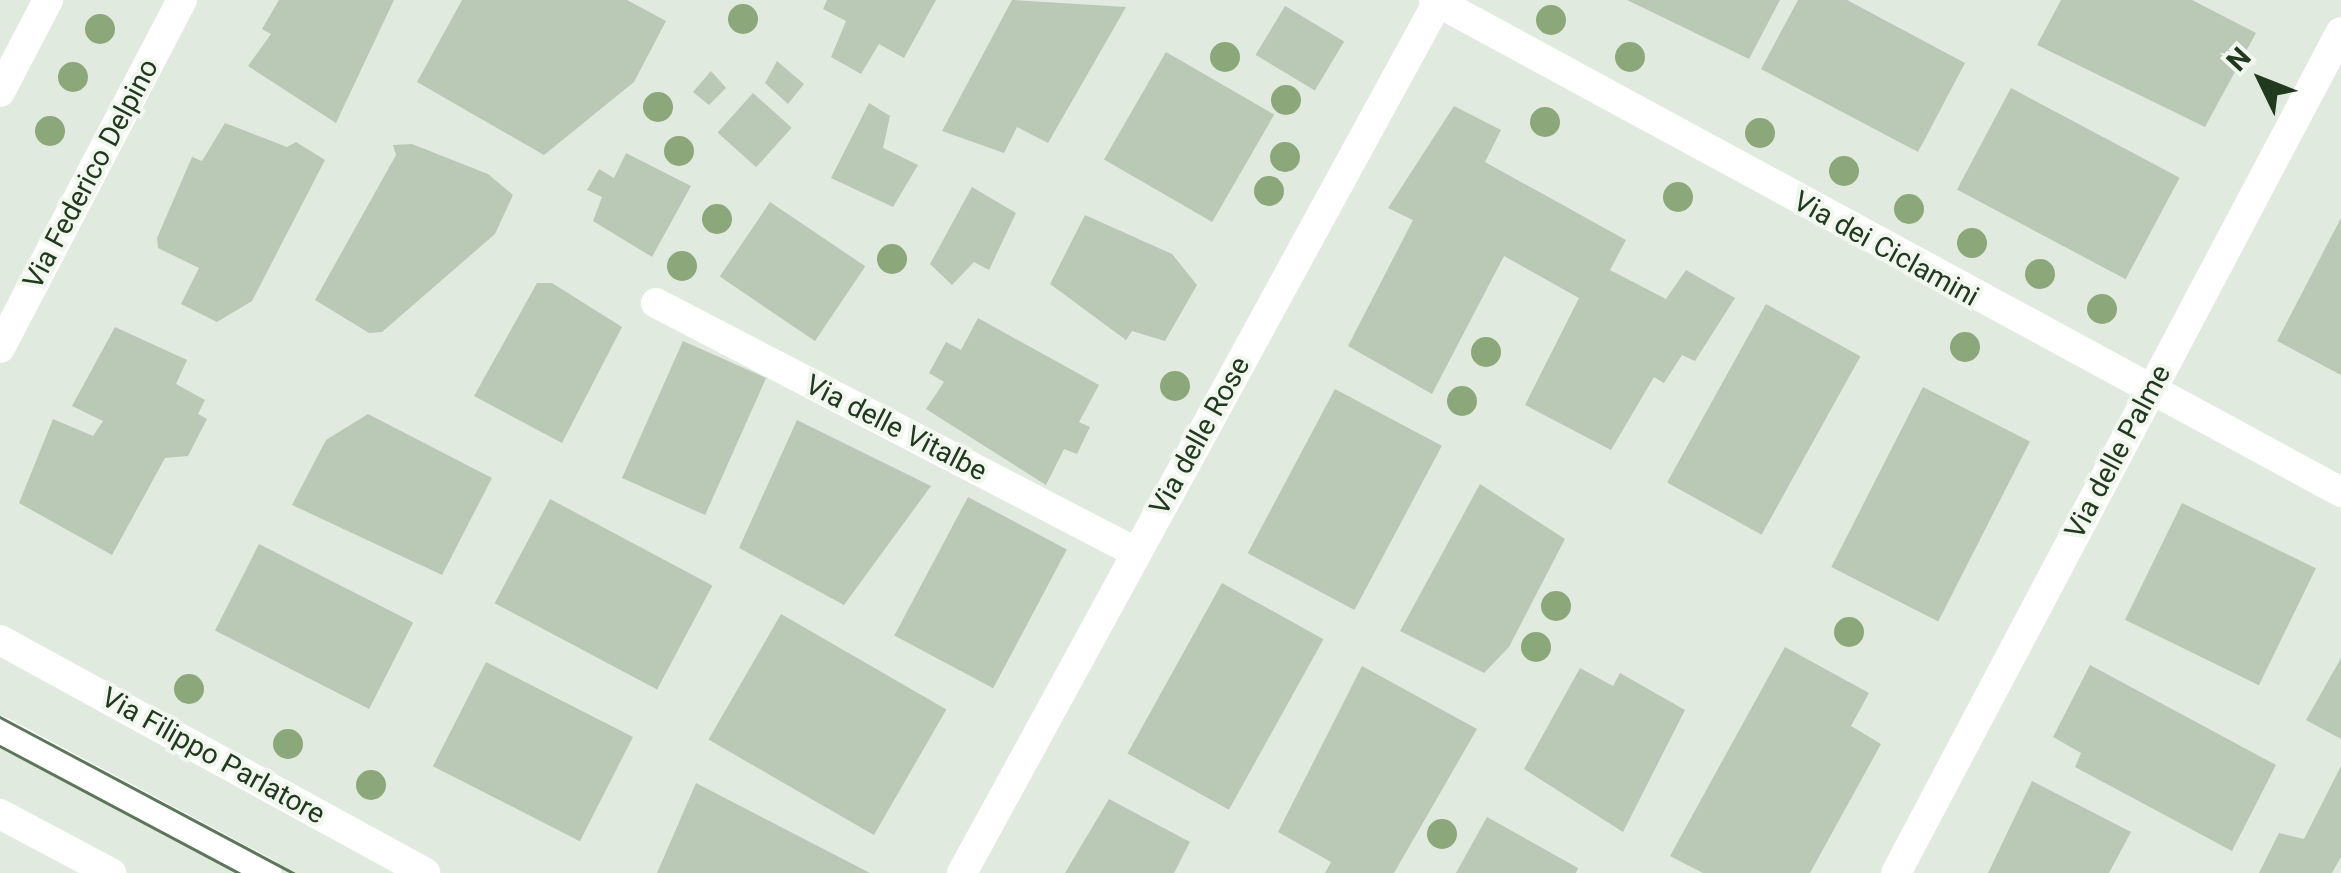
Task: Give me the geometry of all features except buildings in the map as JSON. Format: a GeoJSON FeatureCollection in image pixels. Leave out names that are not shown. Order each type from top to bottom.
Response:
{"type":"FeatureCollection","features":[{"type":"Feature","properties":{"kind":"street"},"geometry":{"type":"LineString","coordinates":[[0,92],[48,0]]}},
{"type":"Feature","properties":{"kind":"street","name":"Via Federico Delpino"},"geometry":{"type":"LineString","coordinates":[[0,348],[182,0]]}},
{"type":"Feature","properties":{"kind":"street","name":"Via dei Ciclamini"},"geometry":{"type":"LineString","coordinates":[[1437,1],[2150,392],[2341,492]]}},
{"type":"Feature","properties":{"kind":"street","name":"Via delle Rose"},"geometry":{"type":"LineString","coordinates":[[962,873],[1437,1]]}},
{"type":"Feature","properties":{"kind":"street","name":"Via delle Palme"},"geometry":{"type":"LineString","coordinates":[[1896,873],[2341,32]]}},
{"type":"Feature","properties":{"kind":"street","name":"Via delle Vitalbe"},"geometry":{"type":"LineString","coordinates":[[656,303],[1137,552]]}},
{"type":"Feature","properties":{"kind":"street","name":"Via Filippo Parlatore"},"geometry":{"type":"LineString","coordinates":[[0,640],[426,873]]}},
{"type":"Feature","properties":{"kind":"street"},"geometry":{"type":"LineString","coordinates":[[0,731],[266,873]]}},
{"type":"Feature","properties":{"kind":"street"},"geometry":{"type":"LineString","coordinates":[[0,814],[110,873]]}},
{"type":"Feature","properties":{"kind":"tram line"},"geometry":{"type":"LineString","coordinates":[[0,717],[294,873]]}},
{"type":"Feature","properties":{"kind":"tram line"},"geometry":{"type":"LineString","coordinates":[[0,746],[239,873]]}}]}
